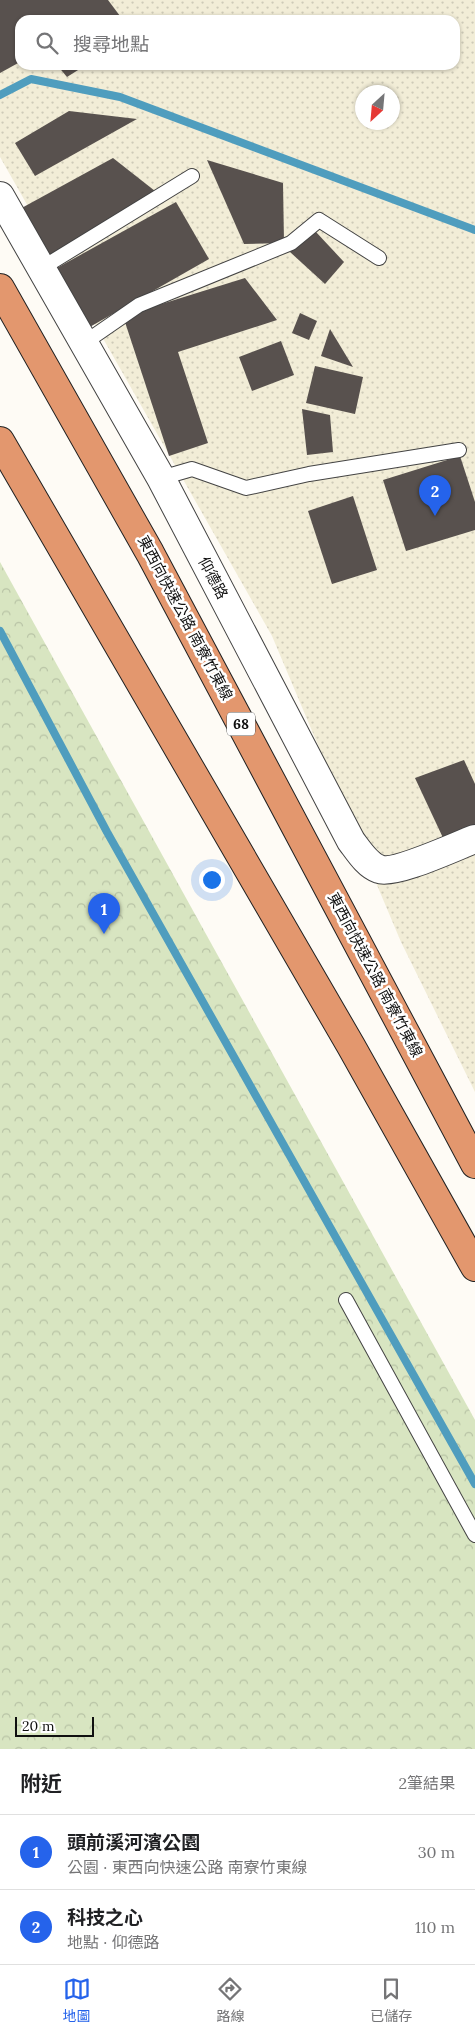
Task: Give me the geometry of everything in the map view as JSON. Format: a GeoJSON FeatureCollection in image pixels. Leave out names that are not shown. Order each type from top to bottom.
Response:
{"type":"FeatureCollection","features":[{"type":"Feature","properties":{"kind":"highway","name":"東西向快速公路 南寮竹東線"},"geometry":{"type":"LineString","coordinates":[[0,288],[155,562],[475,1164]]}},
{"type":"Feature","properties":{"kind":"highway"},"geometry":{"type":"LineString","coordinates":[[0,441],[346,1038],[475,1267]]}},
{"type":"Feature","properties":{"kind":"street","name":"仰德路"},"geometry":{"type":"LineString","coordinates":[[0,196],[161,478],[351,841],[365,859],[378,869],[394,870],[475,839]]}},
{"type":"Feature","properties":{"kind":"lane"},"geometry":{"type":"LineString","coordinates":[[42,268],[192,176]]}},
{"type":"Feature","properties":{"kind":"lane"},"geometry":{"type":"LineString","coordinates":[[84,343],[139,305],[291,243],[320,220],[379,258]]}},
{"type":"Feature","properties":{"kind":"lane"},"geometry":{"type":"LineString","coordinates":[[161,478],[192,469],[246,488],[309,474],[459,450]]}},
{"type":"Feature","properties":{"kind":"lane"},"geometry":{"type":"LineString","coordinates":[[346,1300],[475,1535]]}},
{"type":"Feature","properties":{"kind":"shaded area"},"geometry":{"type":"Polygon","coordinates":[[[0,0],[475,0],[475,1092],[401,942],[272,636],[0,157],[0,0]]]}},
{"type":"Feature","properties":{"kind":"green space"},"geometry":{"type":"Polygon","coordinates":[[[0,562],[475,1420],[475,1749],[0,1749],[0,562]]]}},
{"type":"Feature","properties":{"kind":"building"},"geometry":{"type":"Polygon","coordinates":[[[0,0],[108,0],[119,15],[15,15],[15,65],[0,73],[0,0]]]}},
{"type":"Feature","properties":{"kind":"building"},"geometry":{"type":"Polygon","coordinates":[[[61,70],[78,70],[67,77],[61,70]]]}},
{"type":"Feature","properties":{"kind":"building"},"geometry":{"type":"Polygon","coordinates":[[[69,111],[137,119],[35,176],[15,143],[69,111]]]}},
{"type":"Feature","properties":{"kind":"building"},"geometry":{"type":"Polygon","coordinates":[[[113,158],[155,191],[48,256],[18,210],[113,158]]]}},
{"type":"Feature","properties":{"kind":"building"},"geometry":{"type":"Polygon","coordinates":[[[207,160],[283,183],[284,243],[244,244],[207,160]]]}},
{"type":"Feature","properties":{"kind":"building"},"geometry":{"type":"Polygon","coordinates":[[[176,202],[209,259],[88,328],[55,269],[176,202]]]}},
{"type":"Feature","properties":{"kind":"building"},"geometry":{"type":"Polygon","coordinates":[[[316,232],[344,262],[325,284],[290,252],[316,232]]]}},
{"type":"Feature","properties":{"kind":"building"},"geometry":{"type":"Polygon","coordinates":[[[245,278],[277,320],[178,352],[208,443],[169,456],[123,316],[245,278]]]}},
{"type":"Feature","properties":{"kind":"building"},"geometry":{"type":"Polygon","coordinates":[[[300,313],[317,321],[309,340],[292,333],[300,313]]]}},
{"type":"Feature","properties":{"kind":"building"},"geometry":{"type":"Polygon","coordinates":[[[330,329],[353,367],[321,356],[330,329]]]}},
{"type":"Feature","properties":{"kind":"building"},"geometry":{"type":"Polygon","coordinates":[[[281,341],[294,375],[252,391],[239,357],[281,341]]]}},
{"type":"Feature","properties":{"kind":"building"},"geometry":{"type":"Polygon","coordinates":[[[315,366],[363,377],[355,414],[306,403],[315,366]]]}},
{"type":"Feature","properties":{"kind":"building"},"geometry":{"type":"Polygon","coordinates":[[[302,409],[330,415],[333,452],[307,455],[302,409]]]}},
{"type":"Feature","properties":{"kind":"building"},"geometry":{"type":"Polygon","coordinates":[[[460,456],[475,502],[475,530],[406,551],[383,480],[460,456]]]}},
{"type":"Feature","properties":{"kind":"building"},"geometry":{"type":"Polygon","coordinates":[[[353,496],[377,570],[332,584],[308,511],[353,496]]]}},
{"type":"Feature","properties":{"kind":"building"},"geometry":{"type":"Polygon","coordinates":[[[464,760],[475,784],[475,829],[444,840],[415,778],[464,760]]]}},
{"type":"Feature","properties":{"kind":"waterway"},"geometry":{"type":"LineString","coordinates":[[0,95],[31,79],[120,97],[475,230]]}},
{"type":"Feature","properties":{"kind":"waterway"},"geometry":{"type":"LineString","coordinates":[[0,631],[107,832],[475,1484]]}},
{"type":"Feature","properties":{"kind":"place","name":"科技之心"},"geometry":{"type":"Point","coordinates":[435,516]}},
{"type":"Feature","properties":{"kind":"place","name":"頭前溪河濱公園"},"geometry":{"type":"Point","coordinates":[104,934]}}]}
